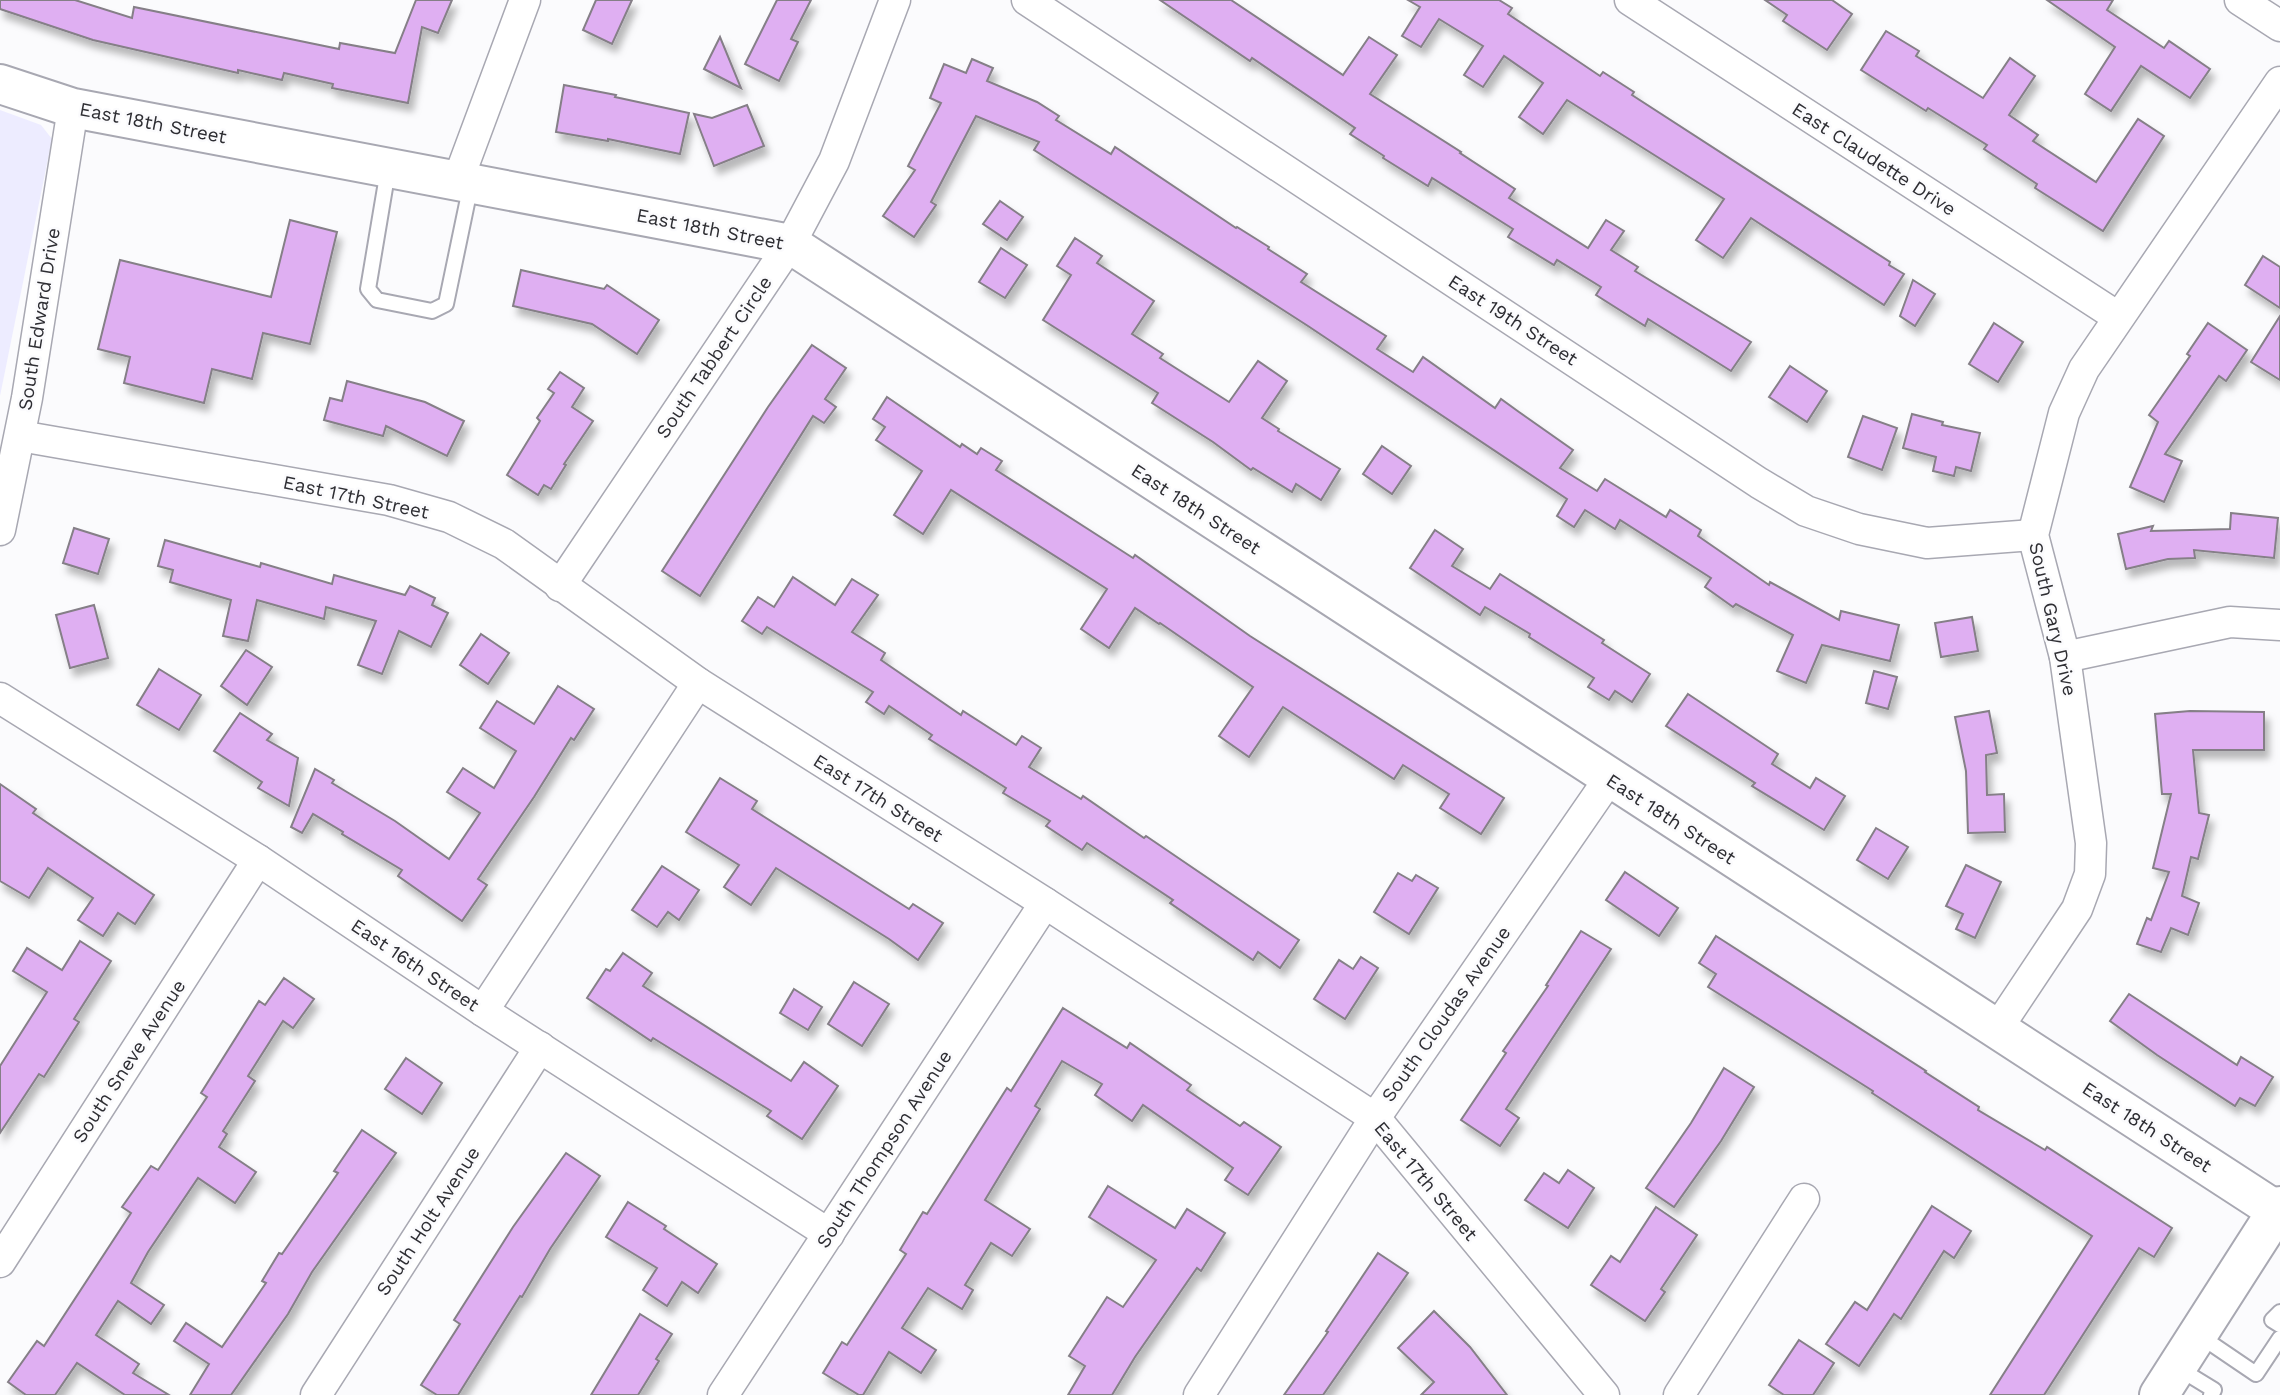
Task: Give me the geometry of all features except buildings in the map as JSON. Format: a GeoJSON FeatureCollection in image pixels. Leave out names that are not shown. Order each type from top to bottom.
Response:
{"type":"FeatureCollection","features":[{"type":"Feature","properties":{"kind":"street"},"geometry":{"type":"LineString","coordinates":[[465,181],[525,0]]}},
{"type":"Feature","properties":{"kind":"street","name":"South Tabbert Circle"},"geometry":{"type":"LineString","coordinates":[[560,586],[790,244],[834,161],[895,0]]}},
{"type":"Feature","properties":{"kind":"street","name":"East 19th Street"},"geometry":{"type":"LineString","coordinates":[[1027,0],[1759,483],[1806,511],[1859,529],[1927,543],[2033,535]]}},
{"type":"Feature","properties":{"kind":"street","name":"East Claudette Drive"},"geometry":{"type":"LineString","coordinates":[[1630,0],[2118,317]]}},
{"type":"Feature","properties":{"kind":"street"},"geometry":{"type":"LineString","coordinates":[[2240,0],[2280,26]]}},
{"type":"Feature","properties":{"kind":"street","name":"South Gary Drive"},"geometry":{"type":"LineString","coordinates":[[1997,1029],[2077,909],[2090,874],[2091,844],[2065,657],[2033,535],[2064,413],[2084,369],[2280,82]]}},
{"type":"Feature","properties":{"kind":"street","name":"East 18th Street"},"geometry":{"type":"LineString","coordinates":[[0,84],[73,108],[790,244],[1609,779],[2279,1210]]}},
{"type":"Feature","properties":{"kind":"street","name":"South Edward Drive"},"geometry":{"type":"LineString","coordinates":[[0,530],[20,436],[73,108]]}},
{"type":"Feature","properties":{"kind":"street","name":"East 17th Street"},"geometry":{"type":"LineString","coordinates":[[20,436],[389,500],[449,517],[504,544],[698,683],[1375,1118],[1604,1395]]}},
{"type":"Feature","properties":{"kind":"street"},"geometry":{"type":"LineString","coordinates":[[2065,657],[2230,622],[2280,625]]}},
{"type":"Feature","properties":{"kind":"street"},"geometry":{"type":"LineString","coordinates":[[484,1011],[698,683]]}},
{"type":"Feature","properties":{"kind":"street","name":"East 16th Street"},"geometry":{"type":"LineString","coordinates":[[0,698],[257,860],[484,1011],[829,1234]]}},
{"type":"Feature","properties":{"kind":"street","name":"South Cloudas Avenue"},"geometry":{"type":"LineString","coordinates":[[1199,1395],[1375,1118],[1609,779]]}},
{"type":"Feature","properties":{"kind":"street","name":"South Sneve Avenue"},"geometry":{"type":"LineString","coordinates":[[0,1262],[257,860]]}},
{"type":"Feature","properties":{"kind":"street","name":"South Thompson Avenue"},"geometry":{"type":"LineString","coordinates":[[723,1395],[1045,904]]}},
{"type":"Feature","properties":{"kind":"street","name":"South Holt Avenue"},"geometry":{"type":"LineString","coordinates":[[316,1395],[540,1047]]}},
{"type":"Feature","properties":{"kind":"street"},"geometry":{"type":"LineString","coordinates":[[1679,1395],[1804,1199]]}},
{"type":"Feature","properties":{"kind":"street"},"geometry":{"type":"LineString","coordinates":[[2168,1381],[2279,1210]]}},
{"type":"Feature","properties":{"kind":"lane"},"geometry":{"type":"LineString","coordinates":[[389,167],[368,289],[377,300],[432,312],[446,304],[465,181]]}},
{"type":"Feature","properties":{"kind":"lane"},"geometry":{"type":"LineString","coordinates":[[2280,1312],[2272,1320],[2280,1325]]}},
{"type":"Feature","properties":{"kind":"lane"},"geometry":{"type":"LineString","coordinates":[[2197,1335],[2256,1374],[2280,1338]]}},
{"type":"Feature","properties":{"kind":"lane"},"geometry":{"type":"LineString","coordinates":[[2168,1381],[2214,1390],[2211,1395]]}},
{"type":"Feature","properties":{"kind":"shaded area"},"geometry":{"type":"Polygon","coordinates":[[[0,110],[41,125],[52,139],[0,396],[0,110]]]}}]}
